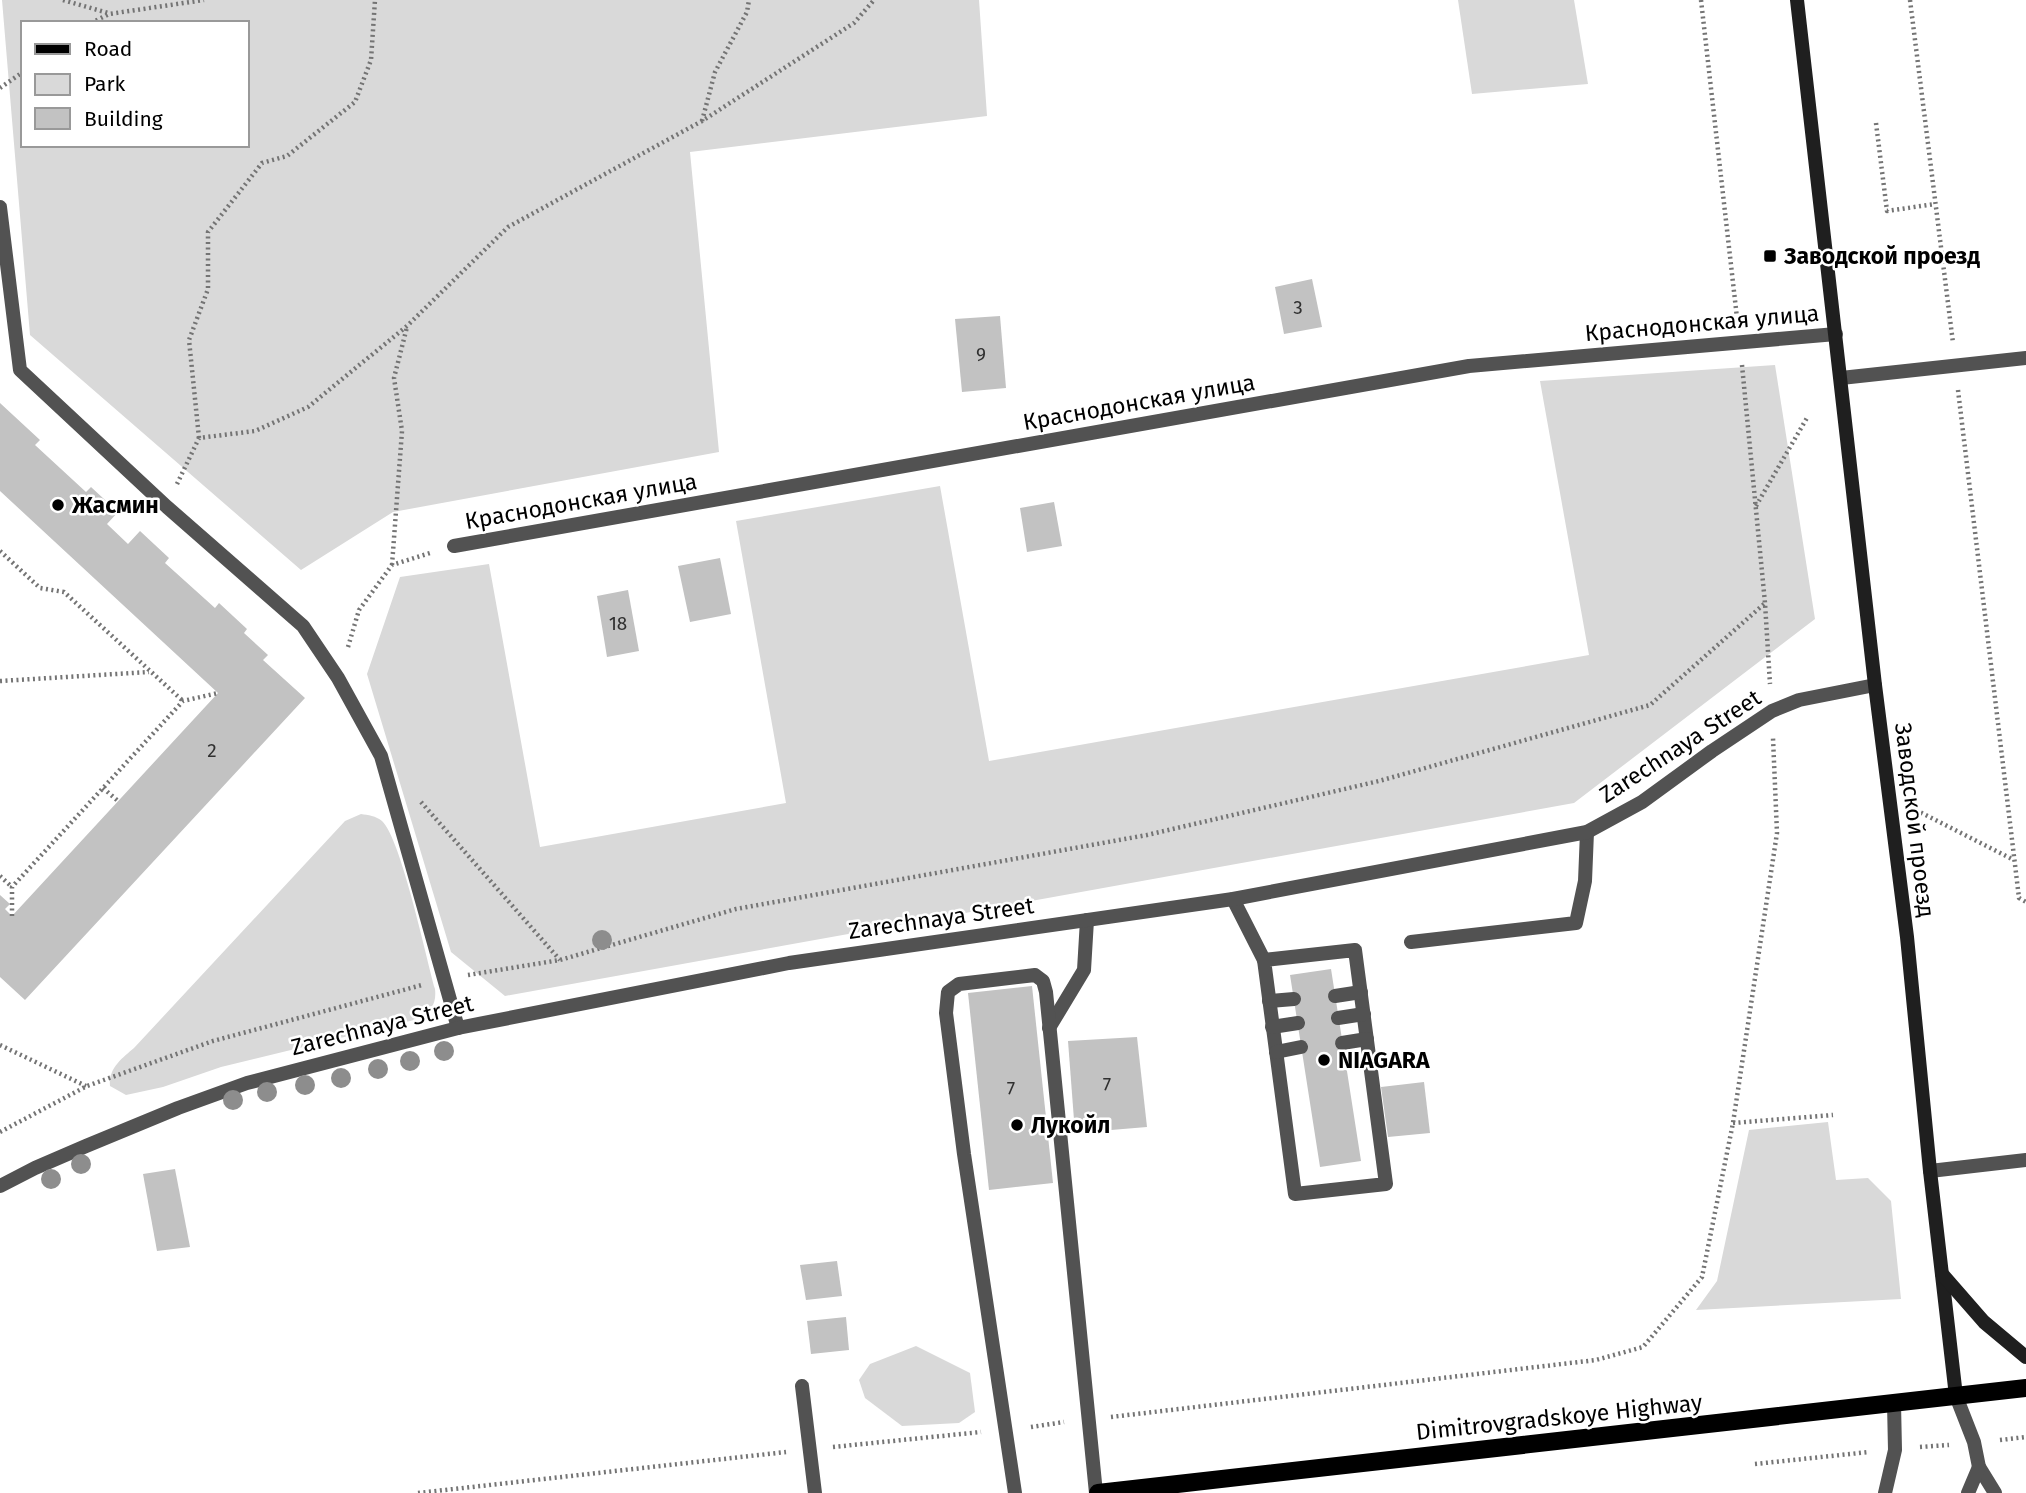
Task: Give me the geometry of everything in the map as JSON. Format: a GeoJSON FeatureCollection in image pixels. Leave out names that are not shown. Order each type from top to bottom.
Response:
{"type":"FeatureCollection","features":[{"type":"Feature","properties":{"kind":"main road","name":"Заводской проезд"},"geometry":{"type":"LineString","coordinates":[[1797,0],[1875,685],[1907,937],[1956,1396]]}},
{"type":"Feature","properties":{"kind":"main road"},"geometry":{"type":"LineString","coordinates":[[1942,1274],[1984,1322],[2026,1357]]}},
{"type":"Feature","properties":{"kind":"main road","name":"Dimitrovgradskoye Highway"},"geometry":{"type":"LineString","coordinates":[[1097,1493],[2026,1388]]}},
{"type":"Feature","properties":{"kind":"street"},"geometry":{"type":"LineString","coordinates":[[0,207],[20,370],[167,507],[303,626],[338,678],[381,756],[458,1028]]}},
{"type":"Feature","properties":{"kind":"street","name":"Краснодонская улица"},"geometry":{"type":"LineString","coordinates":[[454,546],[1469,366],[1836,334]]}},
{"type":"Feature","properties":{"kind":"street"},"geometry":{"type":"LineString","coordinates":[[1841,378],[2026,358]]}},
{"type":"Feature","properties":{"kind":"street","name":"Zarechnaya Street"},"geometry":{"type":"LineString","coordinates":[[0,1186],[97,1141],[247,1083],[458,1028],[789,963],[1233,899],[1587,831],[1642,802],[1772,711],[1799,701],[1875,685]]}},
{"type":"Feature","properties":{"kind":"street"},"geometry":{"type":"LineString","coordinates":[[1411,942],[1576,923],[1586,881],[1587,831]]}},
{"type":"Feature","properties":{"kind":"street"},"geometry":{"type":"LineString","coordinates":[[1233,899],[1264,960],[1295,1194],[1386,1184],[1355,950],[1264,960]]}},
{"type":"Feature","properties":{"kind":"street"},"geometry":{"type":"LineString","coordinates":[[1049,1028],[1084,970],[1087,920]]}},
{"type":"Feature","properties":{"kind":"street"},"geometry":{"type":"LineString","coordinates":[[1015,1493],[964,1154],[946,1013],[948,992],[959,984],[1035,975],[1043,981],[1049,1028],[1097,1493]]}},
{"type":"Feature","properties":{"kind":"street"},"geometry":{"type":"LineString","coordinates":[[1335,996],[1361,992]]}},
{"type":"Feature","properties":{"kind":"street"},"geometry":{"type":"LineString","coordinates":[[1269,1001],[1294,999]]}},
{"type":"Feature","properties":{"kind":"street"},"geometry":{"type":"LineString","coordinates":[[1338,1018],[1364,1014]]}},
{"type":"Feature","properties":{"kind":"street"},"geometry":{"type":"LineString","coordinates":[[1272,1027],[1298,1023]]}},
{"type":"Feature","properties":{"kind":"street"},"geometry":{"type":"LineString","coordinates":[[1342,1043],[1367,1039]]}},
{"type":"Feature","properties":{"kind":"street"},"geometry":{"type":"LineString","coordinates":[[1276,1052],[1301,1047]]}},
{"type":"Feature","properties":{"kind":"street"},"geometry":{"type":"LineString","coordinates":[[1930,1171],[2026,1160]]}},
{"type":"Feature","properties":{"kind":"street"},"geometry":{"type":"LineString","coordinates":[[802,1386],[815,1493]]}},
{"type":"Feature","properties":{"kind":"street"},"geometry":{"type":"LineString","coordinates":[[1956,1396],[1974,1442],[1979,1467],[1995,1493]]}},
{"type":"Feature","properties":{"kind":"street"},"geometry":{"type":"LineString","coordinates":[[1885,1493],[1895,1450],[1894,1403]]}},
{"type":"Feature","properties":{"kind":"street"},"geometry":{"type":"LineString","coordinates":[[1968,1493],[1979,1467]]}},
{"type":"Feature","properties":{"kind":"path"},"geometry":{"type":"LineString","coordinates":[[62,0],[109,14]]}},
{"type":"Feature","properties":{"kind":"path"},"geometry":{"type":"LineString","coordinates":[[95,21],[109,14],[204,0]]}},
{"type":"Feature","properties":{"kind":"path"},"geometry":{"type":"LineString","coordinates":[[167,507],[199,438],[189,340],[208,289],[208,232],[262,163],[287,156],[355,102],[371,60],[374,0]]}},
{"type":"Feature","properties":{"kind":"path"},"geometry":{"type":"LineString","coordinates":[[702,121],[715,72],[747,12],[749,0]]}},
{"type":"Feature","properties":{"kind":"path"},"geometry":{"type":"LineString","coordinates":[[199,438],[254,431],[308,407],[407,326],[508,227],[702,121],[853,23],[874,0]]}},
{"type":"Feature","properties":{"kind":"path"},"geometry":{"type":"LineString","coordinates":[[1910,0],[2019,898],[2026,902]]}},
{"type":"Feature","properties":{"kind":"path"},"geometry":{"type":"LineString","coordinates":[[0,88],[21,73]]}},
{"type":"Feature","properties":{"kind":"path"},"geometry":{"type":"LineString","coordinates":[[1876,123],[1886,211],[1935,204]]}},
{"type":"Feature","properties":{"kind":"path"},"geometry":{"type":"LineString","coordinates":[[338,678],[359,610],[392,565],[402,431],[394,378],[407,326]]}},
{"type":"Feature","properties":{"kind":"path"},"geometry":{"type":"LineString","coordinates":[[1756,506],[1808,416]]}},
{"type":"Feature","properties":{"kind":"path"},"geometry":{"type":"LineString","coordinates":[[392,565],[454,546]]}},
{"type":"Feature","properties":{"kind":"path"},"geometry":{"type":"LineString","coordinates":[[0,551],[40,588],[64,592],[183,701]]}},
{"type":"Feature","properties":{"kind":"path"},"geometry":{"type":"LineString","coordinates":[[0,1132],[87,1086],[213,1041],[444,979],[560,960],[736,909],[1147,835],[1379,781],[1650,705],[1765,603]]}},
{"type":"Feature","properties":{"kind":"path"},"geometry":{"type":"LineString","coordinates":[[0,681],[151,672]]}},
{"type":"Feature","properties":{"kind":"path"},"geometry":{"type":"LineString","coordinates":[[12,916],[12,887],[183,701],[218,693]]}},
{"type":"Feature","properties":{"kind":"path"},"geometry":{"type":"LineString","coordinates":[[103,788],[118,801]]}},
{"type":"Feature","properties":{"kind":"path"},"geometry":{"type":"LineString","coordinates":[[417,797],[560,960]]}},
{"type":"Feature","properties":{"kind":"path"},"geometry":{"type":"LineString","coordinates":[[1890,797],[2015,861]]}},
{"type":"Feature","properties":{"kind":"path"},"geometry":{"type":"LineString","coordinates":[[0,876],[12,887]]}},
{"type":"Feature","properties":{"kind":"path"},"geometry":{"type":"LineString","coordinates":[[0,1045],[87,1086]]}},
{"type":"Feature","properties":{"kind":"path"},"geometry":{"type":"LineString","coordinates":[[1733,1123],[1833,1115]]}},
{"type":"Feature","properties":{"kind":"green space"},"geometry":{"type":"Polygon","coordinates":[[[2,0],[979,0],[987,116],[690,152],[719,452],[393,512],[301,570],[30,335],[2,0]]]}},
{"type":"Feature","properties":{"kind":"green space"},"geometry":{"type":"Polygon","coordinates":[[[1458,0],[1574,0],[1588,84],[1472,94],[1458,0]]]}},
{"type":"Feature","properties":{"kind":"green space"},"geometry":{"type":"Polygon","coordinates":[[[1775,365],[1815,619],[1574,803],[505,996],[451,952],[367,674],[400,577],[489,564],[540,847],[786,803],[736,521],[940,486],[989,761],[1589,655],[1540,381],[1775,365]]]}},
{"type":"Feature","properties":{"kind":"green space"},"geometry":{"type":"Polygon","coordinates":[[[361,814],[382,821],[397,850],[435,989],[435,1000],[428,1012],[414,1020],[221,1067],[163,1087],[126,1095],[110,1086],[111,1074],[121,1060],[345,821],[361,814]]]}},
{"type":"Feature","properties":{"kind":"green space"},"geometry":{"type":"Polygon","coordinates":[[[1828,1122],[1836,1180],[1868,1178],[1891,1201],[1901,1299],[1696,1310],[1717,1281],[1749,1130],[1828,1122]]]}},
{"type":"Feature","properties":{"kind":"green space"},"geometry":{"type":"Polygon","coordinates":[[[916,1346],[970,1373],[975,1412],[959,1423],[902,1426],[865,1398],[859,1380],[870,1364],[916,1346]]]}},
{"type":"Feature","properties":{"kind":"building"},"geometry":{"type":"Polygon","coordinates":[[[1312,279],[1322,327],[1284,334],[1275,287],[1312,279]]]}},
{"type":"Feature","properties":{"kind":"building"},"geometry":{"type":"Polygon","coordinates":[[[1000,316],[1006,388],[962,392],[955,319],[1000,316]]]}},
{"type":"Feature","properties":{"kind":"building"},"geometry":{"type":"Polygon","coordinates":[[[0,403],[40,440],[35,445],[86,492],[91,487],[118,512],[107,524],[128,544],[140,531],[169,558],[165,563],[215,608],[219,603],[247,629],[244,633],[268,655],[263,660],[305,698],[25,1000],[0,977],[0,895],[10,904],[5,909],[12,916],[218,693],[0,491],[0,403]]]}},
{"type":"Feature","properties":{"kind":"building"},"geometry":{"type":"Polygon","coordinates":[[[1054,502],[1062,546],[1027,552],[1020,508],[1054,502]]]}},
{"type":"Feature","properties":{"kind":"building"},"geometry":{"type":"Polygon","coordinates":[[[720,558],[731,614],[690,622],[678,566],[720,558]]]}},
{"type":"Feature","properties":{"kind":"building"},"geometry":{"type":"Polygon","coordinates":[[[628,590],[639,651],[607,657],[597,596],[628,590]]]}},
{"type":"Feature","properties":{"kind":"building","name":"NIAGARA"},"geometry":{"type":"Polygon","coordinates":[[[1331,969],[1361,1161],[1320,1167],[1290,975],[1331,969]]]}},
{"type":"Feature","properties":{"kind":"building"},"geometry":{"type":"Polygon","coordinates":[[[1032,986],[1053,1183],[989,1190],[968,993],[1032,986]]]}},
{"type":"Feature","properties":{"kind":"building"},"geometry":{"type":"Polygon","coordinates":[[[1137,1037],[1147,1127],[1075,1133],[1068,1041],[1137,1037]]]}},
{"type":"Feature","properties":{"kind":"building"},"geometry":{"type":"Polygon","coordinates":[[[1424,1082],[1430,1133],[1388,1137],[1381,1087],[1424,1082]]]}},
{"type":"Feature","properties":{"kind":"building"},"geometry":{"type":"Polygon","coordinates":[[[175,1169],[190,1247],[157,1251],[143,1174],[175,1169]]]}},
{"type":"Feature","properties":{"kind":"building"},"geometry":{"type":"Polygon","coordinates":[[[837,1261],[842,1296],[806,1300],[800,1265],[837,1261]]]}},
{"type":"Feature","properties":{"kind":"building"},"geometry":{"type":"Polygon","coordinates":[[[846,1317],[849,1350],[811,1354],[807,1321],[846,1317]]]}},
{"type":"Feature","properties":{"kind":"place","name":"Заводской проезд"},"geometry":{"type":"Point","coordinates":[1770,256]}},
{"type":"Feature","properties":{"kind":"place","name":"Жасмин"},"geometry":{"type":"Point","coordinates":[58,505]}},
{"type":"Feature","properties":{"kind":"place","name":"NIAGARA"},"geometry":{"type":"Point","coordinates":[1324,1060]}},
{"type":"Feature","properties":{"kind":"place","name":"Лукойл"},"geometry":{"type":"Point","coordinates":[1017,1125]}}]}
